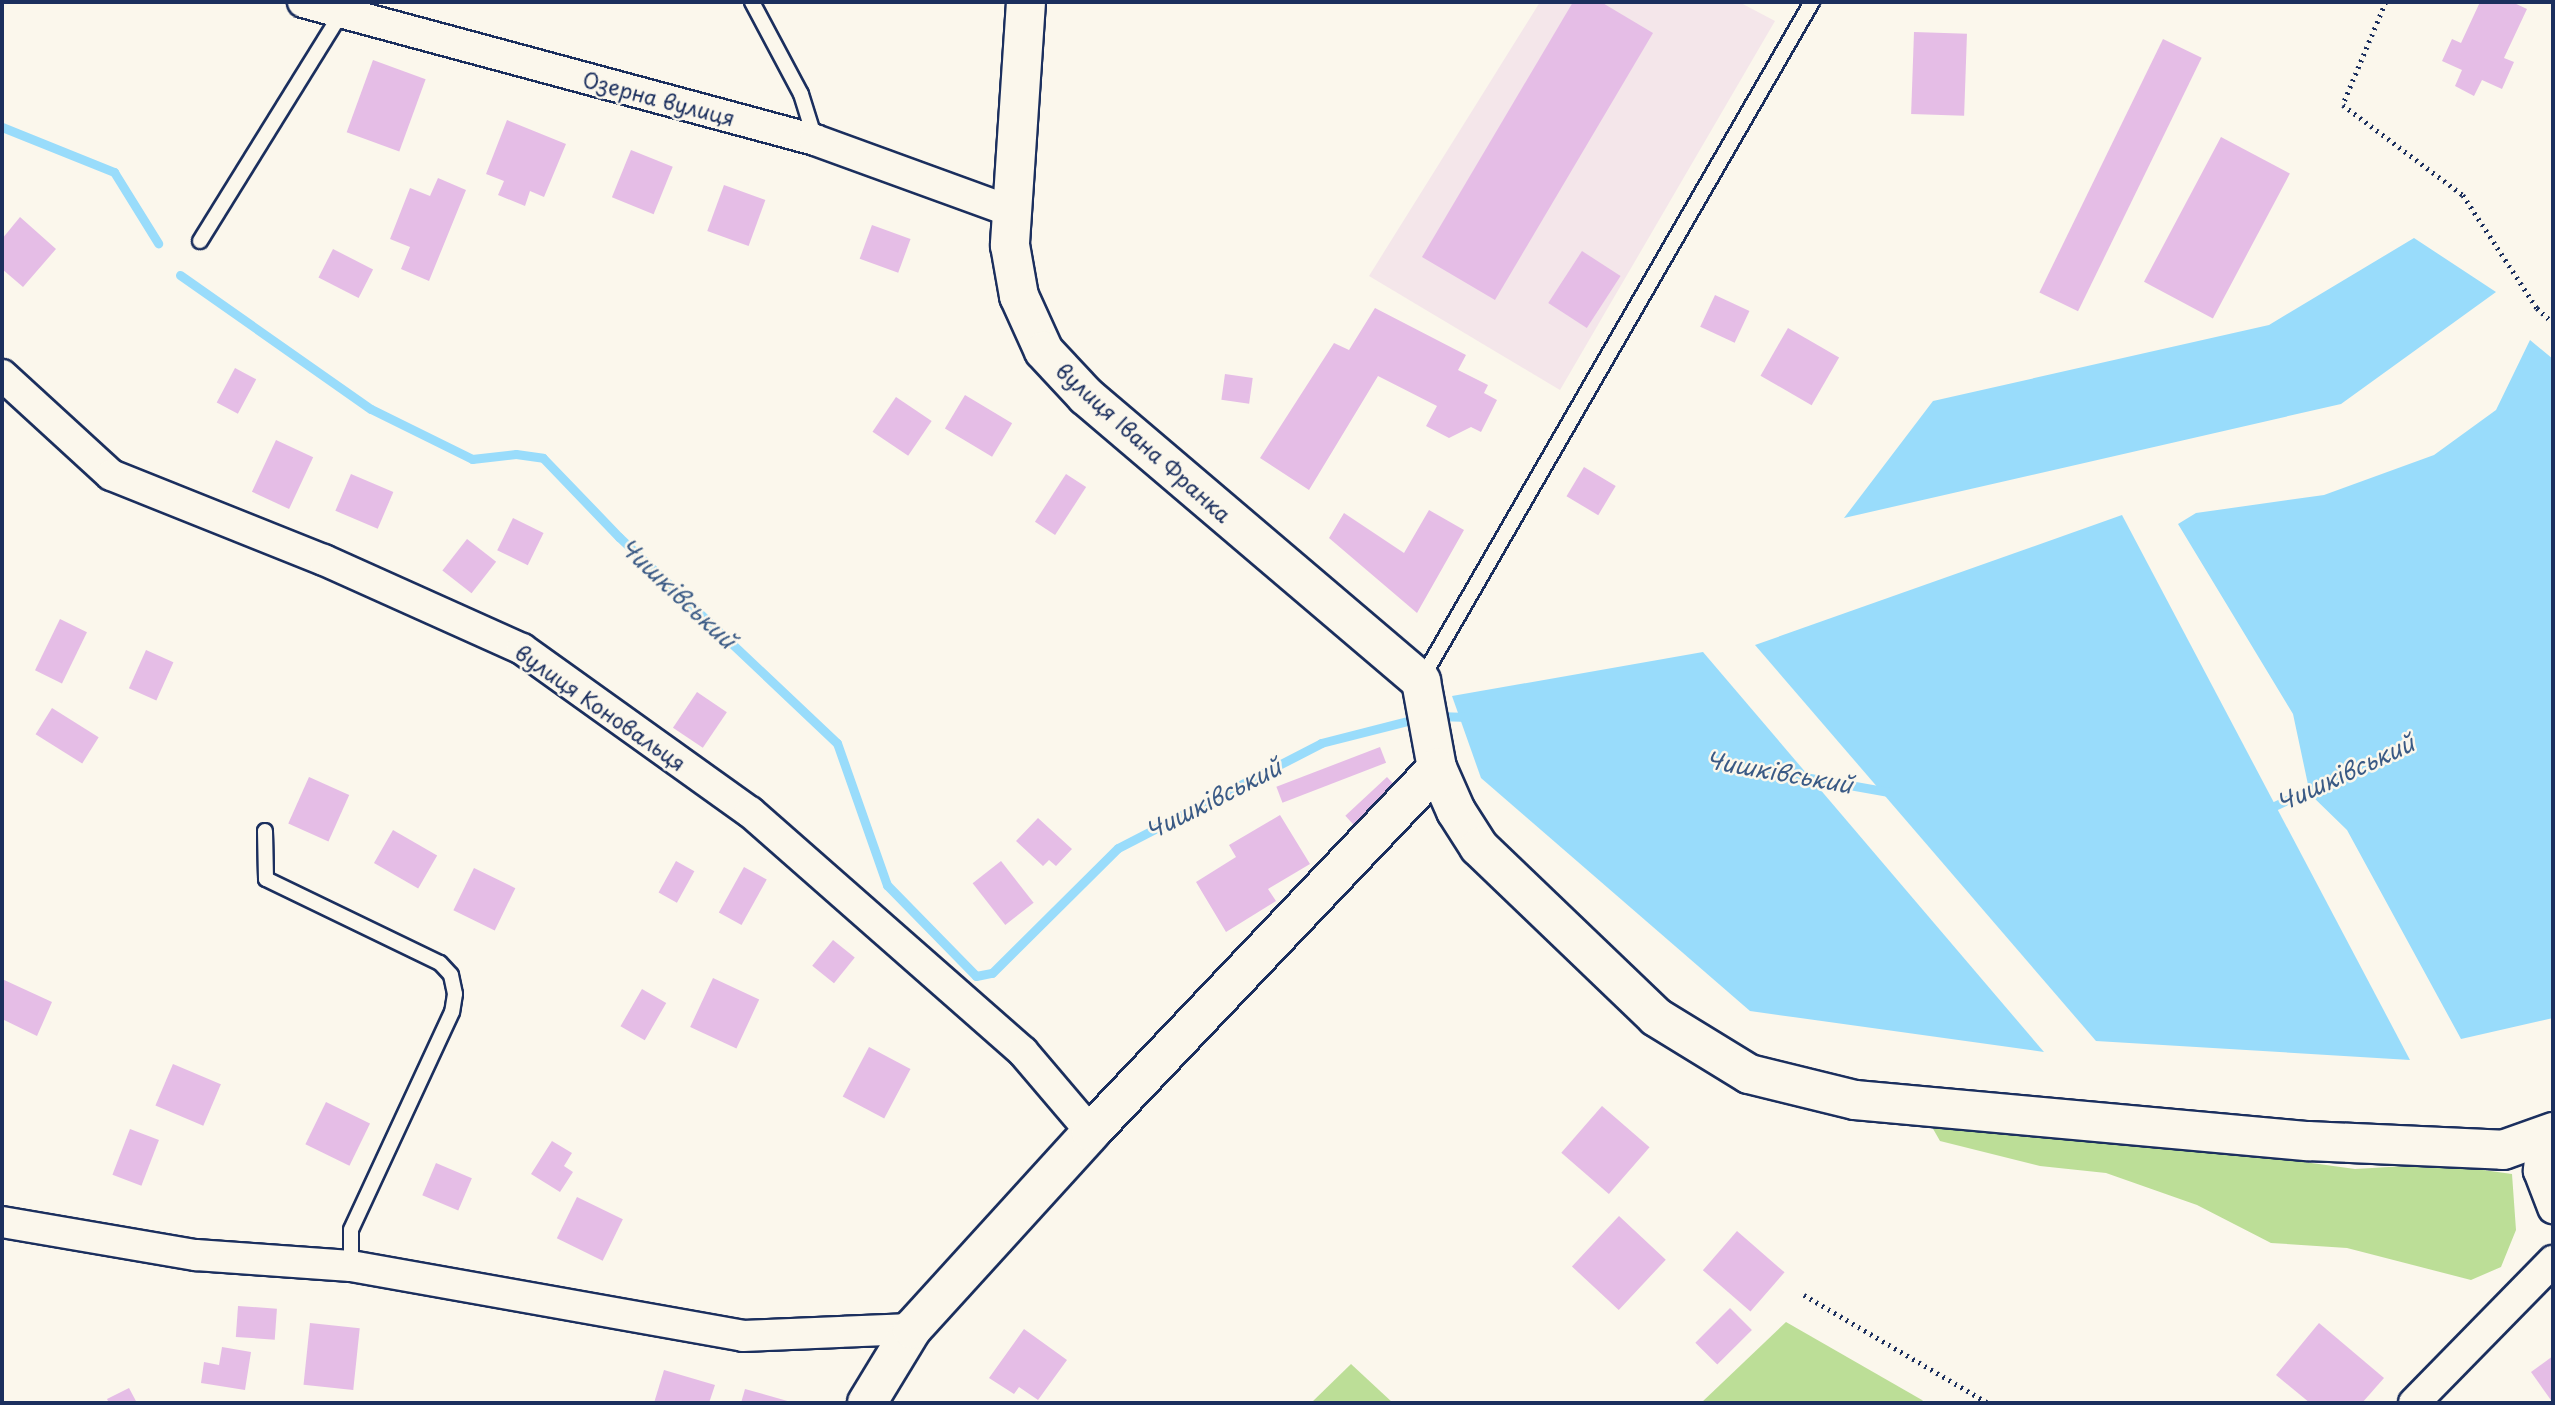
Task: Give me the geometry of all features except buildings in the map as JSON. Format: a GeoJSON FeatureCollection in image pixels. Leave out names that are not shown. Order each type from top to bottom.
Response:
{"type":"FeatureCollection","features":[{"type":"Feature","properties":{"kind":"street","name":"Озерна вулиця"},"geometry":{"type":"LineString","coordinates":[[303,2],[815,140],[1010,211]]}},
{"type":"Feature","properties":{"kind":"street","name":"вулиця Івана Франка"},"geometry":{"type":"LineString","coordinates":[[1026,2],[1010,211],[1019,296],[1044,351],[1086,396],[1423,692]]}},
{"type":"Feature","properties":{"kind":"street","name":"вулиця Коновальця"},"geometry":{"type":"LineString","coordinates":[[2,374],[111,475],[324,560],[522,649],[750,812],[1023,1052],[1091,1132]]}},
{"type":"Feature","properties":{"kind":"street"},"geometry":{"type":"LineString","coordinates":[[1423,692],[1434,759],[1455,811],[1479,847],[1656,1017],[1749,1074],[1855,1100],[2308,1140],[2503,1150],[2548,1134]]}},
{"type":"Feature","properties":{"kind":"street"},"geometry":{"type":"LineString","coordinates":[[867,1403],[912,1329],[1434,759]]}},
{"type":"Feature","properties":{"kind":"street"},"geometry":{"type":"LineString","coordinates":[[2548,1134],[2539,1171],[2553,1208]]}},
{"type":"Feature","properties":{"kind":"street"},"geometry":{"type":"LineString","coordinates":[[2,1222],[196,1255],[351,1266],[743,1336],[912,1329]]}},
{"type":"Feature","properties":{"kind":"street"},"geometry":{"type":"LineString","coordinates":[[2414,1403],[2553,1261]]}},
{"type":"Feature","properties":{"kind":"lane"},"geometry":{"type":"LineString","coordinates":[[752,2],[801,94],[815,140]]}},
{"type":"Feature","properties":{"kind":"lane"},"geometry":{"type":"LineString","coordinates":[[1423,692],[1812,2]]}},
{"type":"Feature","properties":{"kind":"lane"},"geometry":{"type":"LineString","coordinates":[[200,241],[341,14]]}},
{"type":"Feature","properties":{"kind":"lane"},"geometry":{"type":"LineString","coordinates":[[265,831],[266,879],[440,963],[451,975],[455,994],[452,1012],[351,1230],[351,1266]]}},
{"type":"Feature","properties":{"kind":"path"},"geometry":{"type":"LineString","coordinates":[[2386,2],[2343,105],[2463,195],[2537,308],[2553,323]]}},
{"type":"Feature","properties":{"kind":"path"},"geometry":{"type":"LineString","coordinates":[[1804,1295],[1988,1403]]}},
{"type":"Feature","properties":{"kind":"shaded area"},"geometry":{"type":"Polygon","coordinates":[[[1540,2],[1739,2],[1775,21],[1560,390],[1369,276],[1540,2]]]}},
{"type":"Feature","properties":{"kind":"green space"},"geometry":{"type":"Polygon","coordinates":[[[1958,1123],[2182,1145],[2355,1169],[2440,1164],[2512,1174],[2516,1230],[2501,1267],[2471,1280],[2347,1248],[2271,1243],[2197,1205],[2106,1173],[2040,1166],[1940,1141],[1932,1127],[1958,1123]]]}},
{"type":"Feature","properties":{"kind":"green space"},"geometry":{"type":"Polygon","coordinates":[[[1786,1322],[1922,1400],[1925,1403],[1701,1403],[1786,1322]]]}},
{"type":"Feature","properties":{"kind":"green space"},"geometry":{"type":"Polygon","coordinates":[[[1351,1364],[1393,1403],[1311,1403],[1351,1364]]]}},
{"type":"Feature","properties":{"kind":"water"},"geometry":{"type":"Polygon","coordinates":[[[2414,238],[2496,292],[2341,404],[1844,518],[1933,401],[2269,325],[2414,238]]]}},
{"type":"Feature","properties":{"kind":"water"},"geometry":{"type":"Polygon","coordinates":[[[2530,340],[2553,359],[2553,1018],[2461,1039],[2347,830],[2310,794],[2293,714],[2178,524],[2196,513],[2324,495],[2434,455],[2496,410],[2530,340]]]}},
{"type":"Feature","properties":{"kind":"water"},"geometry":{"type":"Polygon","coordinates":[[[2122,515],[2410,1060],[2096,1041],[1755,645],[2122,515]]]}},
{"type":"Feature","properties":{"kind":"water"},"geometry":{"type":"Polygon","coordinates":[[[1703,652],[2044,1052],[1750,1011],[1481,778],[1452,696],[1703,652]]]}},
{"type":"Feature","properties":{"kind":"waterway","name":"Чишківський"},"geometry":{"type":"LineString","coordinates":[[2,127],[114,172],[158,243]]}},
{"type":"Feature","properties":{"kind":"waterway","name":"Чишківський"},"geometry":{"type":"LineString","coordinates":[[180,275],[371,409],[472,459],[516,454],[543,458],[619,537],[837,743],[887,885],[976,976],[992,973],[1118,848],[1321,743],[1420,718]]}},
{"type":"Feature","properties":{"kind":"waterway","name":"Чишківський"},"geometry":{"type":"LineString","coordinates":[[1437,716],[1468,717]]}},
{"type":"Feature","properties":{"kind":"waterway","name":"Чишківський"},"geometry":{"type":"LineString","coordinates":[[1799,776],[1889,792]]}},
{"type":"Feature","properties":{"kind":"waterway","name":"Чишківський"},"geometry":{"type":"LineString","coordinates":[[2268,809],[2318,785]]}}]}
